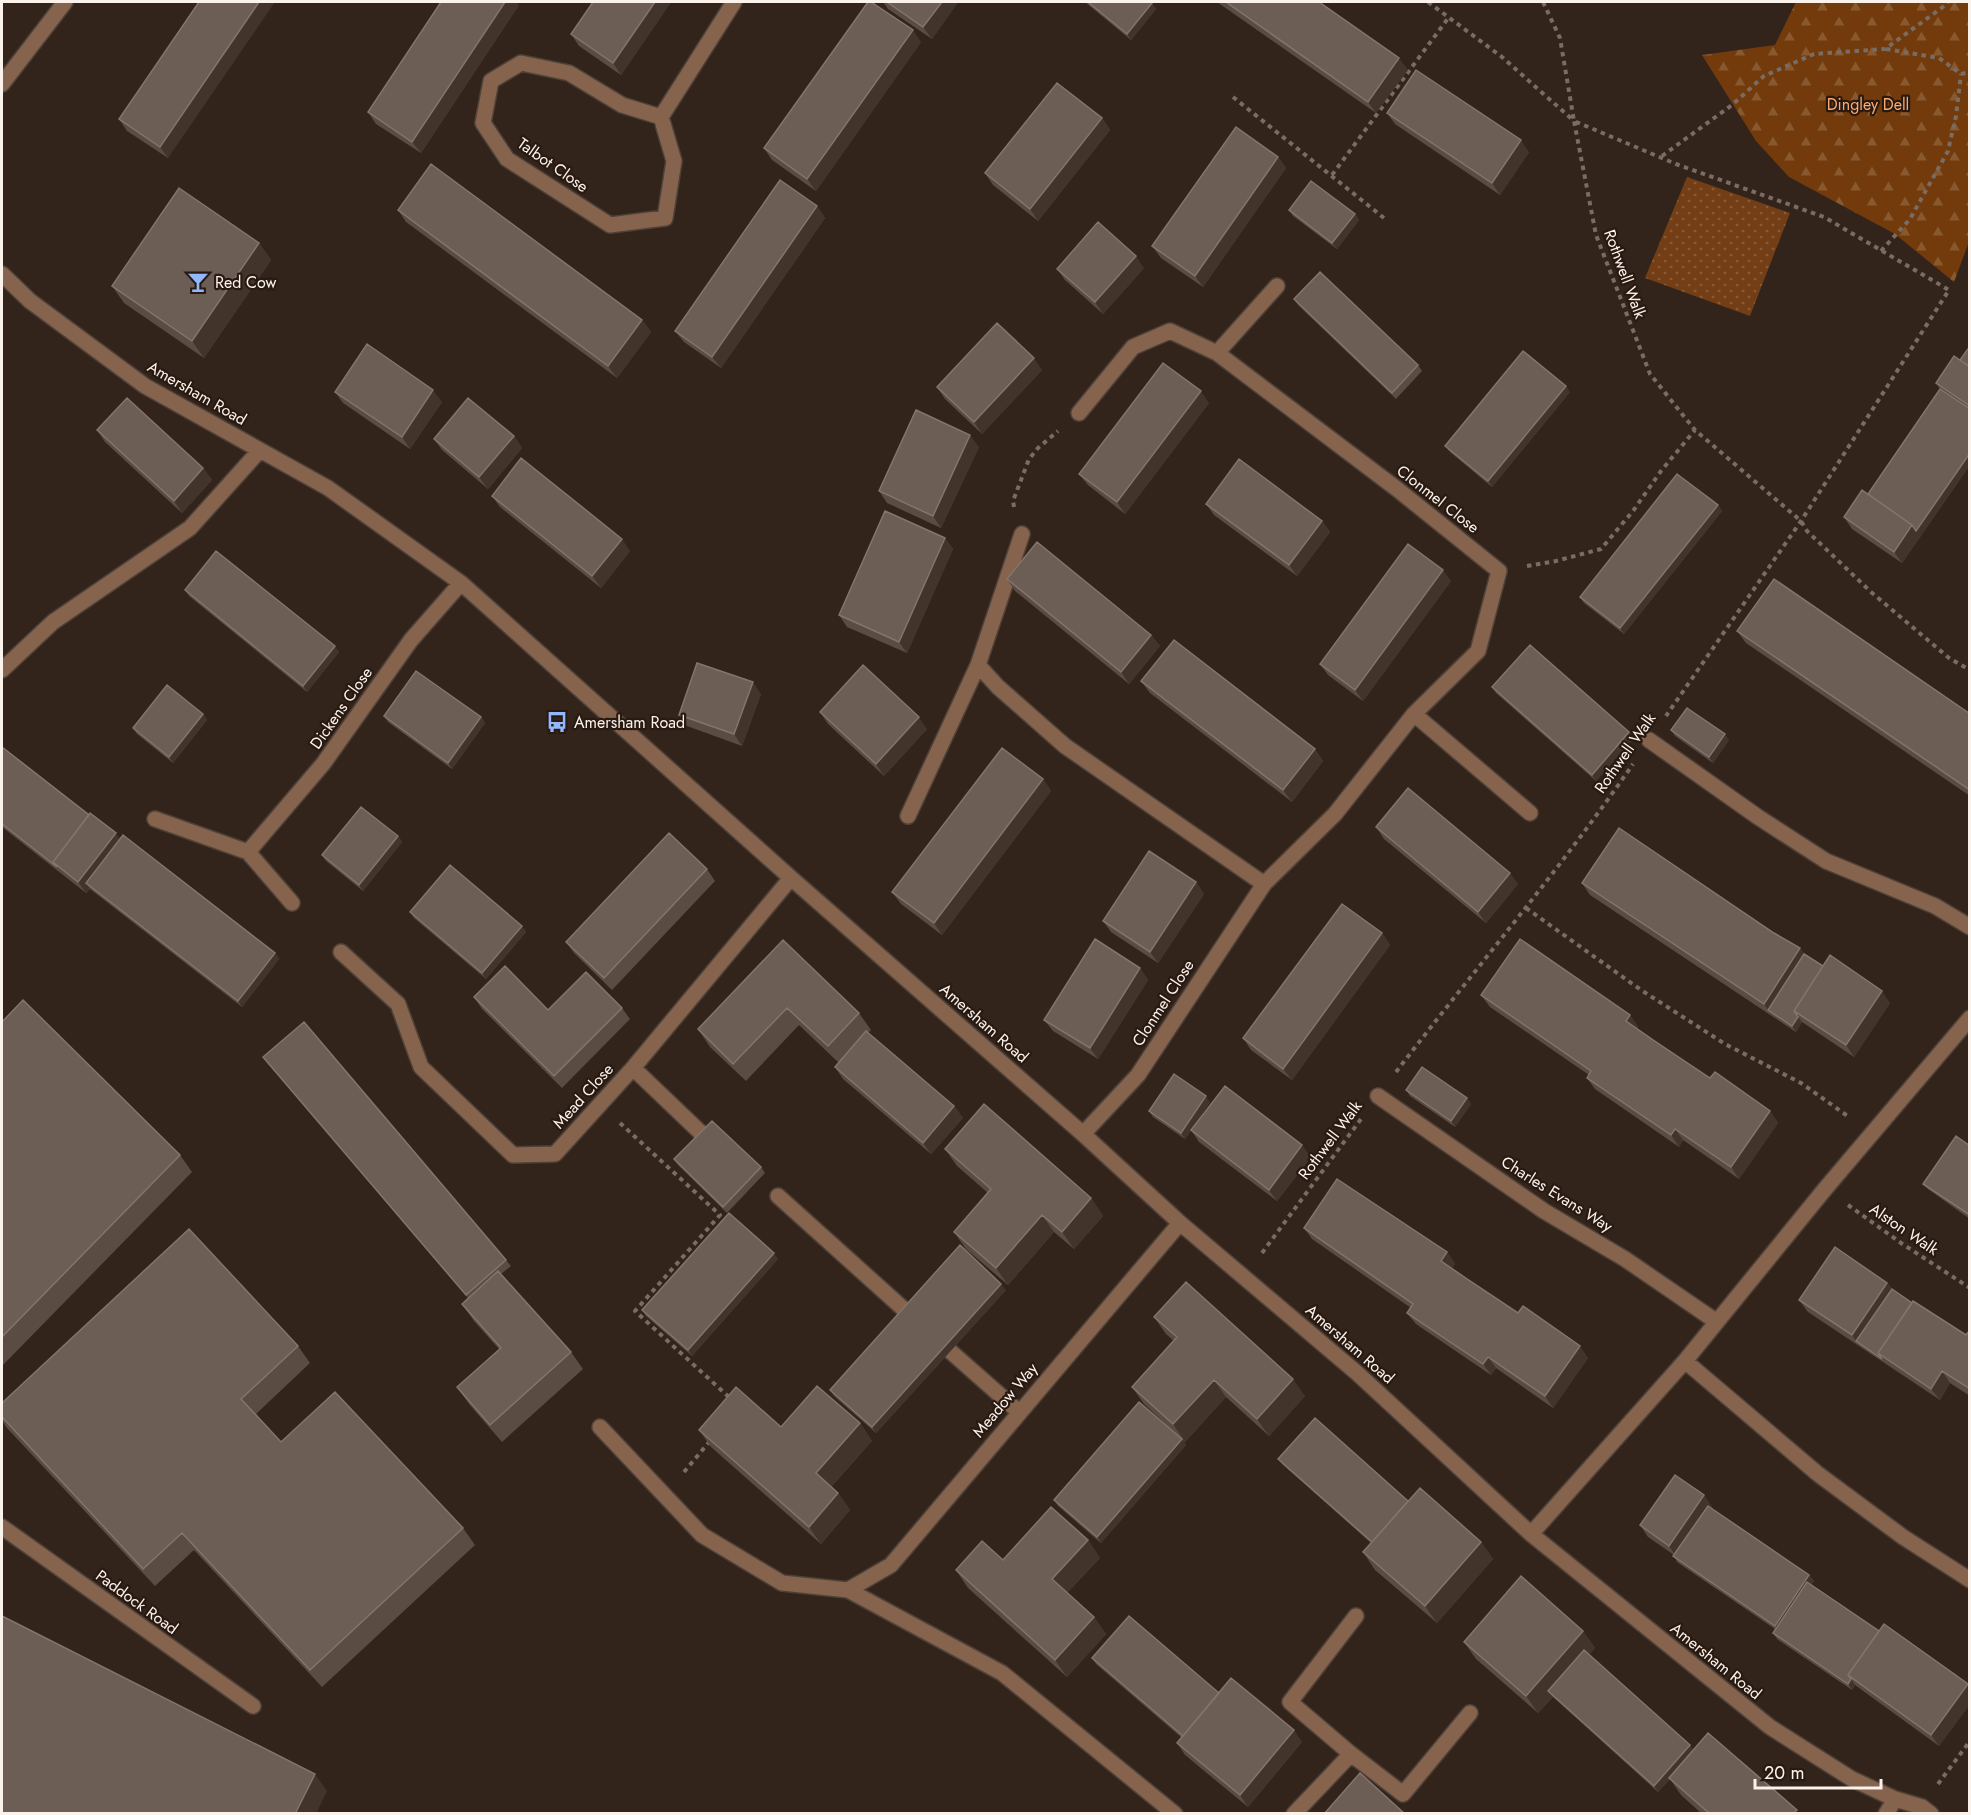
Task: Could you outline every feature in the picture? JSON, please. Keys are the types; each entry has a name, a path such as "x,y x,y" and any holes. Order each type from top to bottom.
{"street":[{"path":"2,84 65,2"},
{"path":"661,117 734,2"},
{"name":"Talbot Close","path":"521,63 569,74 622,105 661,117 674,161 665,218 610,225 507,159 483,123 491,81 521,63"},
{"name":"Amersham Road","path":"2,274 30,302 145,386 328,488 461,583 791,878 1083,1134 1180,1223 1357,1373 1531,1534 1770,1727 1852,1779 1927,1810"},
{"path":"1217,353 1277,286"},
{"name":"Clonmel Close","path":"1079,413 1133,347 1170,331 1217,353 1396,489 1499,571 1479,651 1414,714 1335,814 1264,884 1138,1075 1083,1134"},
{"path":"2,670 53,622 190,528 260,450"},
{"path":"908,816 978,665 1022,534"},
{"name":"Dickens Close","path":"248,852 323,764 411,640 461,583"},
{"path":"978,665 998,687 1065,746 1264,884"},
{"path":"1414,714 1530,813"},
{"path":"1649,740 1758,817 1826,861 1935,906 1970,927"},
{"path":"155,819 248,852 292,903"},
{"name":"Mead Close","path":"341,952 398,1004 421,1067 513,1155 555,1154 633,1068 791,878"},
{"path":"1531,1534 1685,1361 1825,1189 1968,1022"},
{"path":"633,1068 700,1132"},
{"name":"Charles Evans Way","path":"1378,1096 1544,1211 1626,1259 1717,1322"},
{"path":"778,1196 908,1313"},
{"name":"Meadow Way","path":"848,1590 891,1565 1180,1223"},
{"path":"950,1351 1018,1412"},
{"path":"1685,1361 1818,1474 1903,1537 1970,1580"},
{"path":"600,1427 702,1535 782,1583 848,1590 1002,1673 1175,1814"},
{"name":"Paddock Road","path":"2,1527 253,1706"},
{"path":"1356,1616 1290,1702 1351,1754 1403,1794 1470,1713"},
{"path":"1294,1814 1351,1754"},
{"path":"1886,1814 1895,1798"}],"path":[{"path":"1428,2 1502,57 1574,121 1661,157 1824,217 1881,251 1910,219 1948,152 1956,116 1960,74"},
{"name":"Rothwell Walk","path":"1543,2 1560,38 1596,235 1650,374 1695,430 1801,521 1807,531 1871,592 1949,658 1970,670"},
{"path":"1885,49 1948,2"},
{"path":"1332,175 1449,17"},
{"path":"1661,157 1732,105 1764,76 1814,54 1885,49 1939,58 1960,74 1970,72"},
{"path":"1233,97 1384,218"},
{"name":"Rothwell Walk","path":"1244,1275 1446,1007 1526,908 1649,740 1801,521 1949,290 1881,251"},
{"path":"1022,534 1013,501 1029,459 1038,448 1079,413"},
{"path":"1499,571 1556,561 1601,549 1695,430"},
{"path":"1526,908 1641,990 1725,1044 1801,1083 1872,1133"},
{"path":"600,1105 720,1215 635,1311 738,1406"},
{"name":"Alston Walk","path":"1825,1189 1901,1243 1970,1287"},
{"path":"665,1496 716,1433"},
{"path":"1927,1810 1970,1741"}],"green space":[{"name":"Dingley Dell","path":"1796,2 1969,2 1970,239 1954,282 1895,234 1789,177 1756,141 1702,55 1775,45"}],"shaded area":[{"path":"1687,177 1790,213 1750,316 1645,278"}],"building":[{"path":"199,2 259,2 160,147 119,119"},
{"path":"441,2 505,2 412,142 368,112"},
{"path":"593,2 655,2 613,63 571,34"},
{"path":"868,2 913,30 807,179 764,148"},
{"path":"887,2 942,2 923,27"},
{"path":"1088,2 1151,2 1152,3 1127,34"},
{"path":"1226,2 1319,2 1399,58 1368,102"},
{"path":"1416,70 1521,140 1492,183 1387,113"},
{"path":"1057,83 1102,118 1030,209 985,173"},
{"path":"1236,127 1278,157 1195,276 1152,246"},
{"path":"431,164 642,320 608,366 398,210"},
{"path":"780,180 817,206 712,357 675,331"},
{"path":"1311,181 1355,214 1332,243 1289,210"},
{"name":"Red Cow","path":"179,188 259,243 192,341 112,286"},
{"path":"1098,222 1136,256 1095,302 1057,269"},
{"path":"1320,272 1418,365 1392,393 1294,299"},
{"path":"997,323 1034,358 974,422 937,387"},
{"path":"367,344 433,390 402,437 335,392"},
{"path":"1970,346 1970,367 1960,360"},
{"path":"1523,351 1566,386 1488,481 1445,446"},
{"path":"1954,356 1970,367 1970,406 1936,383"},
{"path":"1163,363 1201,391 1117,502 1079,474"},
{"path":"1940,389 1970,409 1970,453 1916,531 1912,525 1868,494"},
{"path":"127,398 203,468 174,501 97,430"},
{"path":"468,398 514,436 479,477 434,439"},
{"path":"916,410 970,435 933,516 879,491"},
{"path":"521,458 622,539 592,576 492,496"},
{"path":"1239,459 1322,521 1289,565 1206,504"},
{"path":"1677,474 1718,505 1620,628 1580,597"},
{"path":"1862,490 1912,525 1894,552 1844,517"},
{"path":"885,511 945,538 899,642 839,615"},
{"path":"1037,542 1151,635 1121,672 1007,579"},
{"path":"1408,544 1443,570 1355,690 1320,664"},
{"path":"216,551 335,646 303,686 185,590"},
{"path":"1774,579 1970,714 1970,790 1737,631"},
{"path":"1174,640 1315,749 1283,790 1141,681"},
{"path":"1530,645 1629,732 1592,775 1492,687"},
{"path":"697,663 753,682 734,734 679,715"},
{"path":"863,665 919,717 876,764 820,712"},
{"path":"416,671 481,717 448,763 384,716"},
{"path":"167,685 203,714 169,757 133,728"},
{"path":"1687,708 1725,734 1709,757 1671,730"},
{"path":"2,747 89,815 53,862 57,867 2,824"},
{"path":"1002,748 1043,779 934,923 892,892"},
{"path":"1408,788 1510,873 1478,912 1376,827"},
{"path":"361,807 398,836 359,885 322,855"},
{"path":"90,813 116,833 78,882 53,862"},
{"path":"1619,828 1774,933 1800,948 1764,1004 1582,883"},
{"path":"669,833 707,869 604,978 566,942"},
{"path":"123,835 275,953 238,1001 86,883"},
{"path":"1149,851 1196,882 1150,952 1103,921"},
{"path":"450,865 522,926 482,973 410,912"},
{"path":"1342,904 1382,933 1283,1069 1243,1038"},
{"path":"1095,939 1140,968 1090,1048 1044,1020"},
{"path":"1520,939 1630,1015 1626,1021 1653,1040 1710,1078 1715,1072 1770,1111 1731,1167 1675,1129 1671,1135 1587,1078 1591,1071 1481,995"},
{"path":"783,940 859,1013 828,1046 787,1008 733,1064 698,1029"},
{"path":"1804,954 1823,966 1794,1011 1798,1017 1792,1026 1768,1010"},
{"path":"1830,955 1882,991 1846,1045 1794,1011"},
{"path":"505,966 548,1010 586,972 622,1008 554,1076 474,997"},
{"path":"23,1000 180,1155 2,1337 2,1022"},
{"path":"304,1022 506,1260 466,1295 263,1057"},
{"path":"866,1031 954,1106 923,1143 835,1067"},
{"path":"1422,1067 1467,1098 1451,1121 1406,1090"},
{"path":"1174,1074 1206,1096 1181,1133 1149,1111"},
{"path":"1225,1086 1302,1145 1269,1190 1191,1130"},
{"path":"984,1104 1091,1198 1062,1232 1042,1215 996,1268 954,1232 991,1189 945,1149"},
{"path":"712,1121 761,1167 723,1207 674,1159"},
{"path":"1956,1136 1970,1146 1970,1215 1923,1184"},
{"path":"1337,1179 1447,1252 1441,1261 1467,1279 1518,1313 1523,1306 1580,1346 1545,1396 1488,1357 1483,1364 1407,1313 1413,1304 1304,1228"},
{"path":"729,1213 774,1253 688,1350 642,1310"},
{"path":"189,1229 298,1346 241,1399 281,1442 335,1392 463,1528 310,1670 182,1533 143,1569 2,1417 2,1403"},
{"path":"960,1245 1001,1284 872,1427 830,1390"},
{"path":"1835,1247 1887,1283 1852,1335 1799,1300"},
{"path":"498,1271 571,1352 490,1425 457,1387 501,1348 462,1304"},
{"path":"1186,1282 1293,1379 1257,1419 1214,1380 1173,1424 1132,1387 1177,1337 1154,1317"},
{"path":"1892,1289 1912,1303 1878,1353 1882,1359 1856,1341"},
{"path":"1913,1301 1966,1335 1970,1330 1970,1389 1942,1371 1931,1389 1878,1353"},
{"path":"817,1386 860,1423 816,1473 838,1493 809,1527 699,1430 736,1387 781,1427"},
{"path":"1139,1402 1182,1439 1097,1537 1054,1500"},
{"path":"1315,1418 1408,1501 1372,1542 1278,1459"},
{"path":"1675,1475 1704,1495 1669,1546 1640,1525"},
{"path":"1420,1488 1481,1542 1425,1606 1363,1552"},
{"path":"1708,1506 1809,1575 1775,1626 1673,1556"},
{"path":"1051,1507 1088,1540 1052,1579 1094,1617 1055,1660 956,1570 982,1541 1003,1560"},
{"path":"1521,1576 1583,1631 1526,1696 1464,1642"},
{"path":"1807,1582 1879,1631 1848,1675 1851,1679 1848,1684 1773,1633"},
{"path":"2,1616 315,1774 295,1814 2,1814"},
{"path":"1129,1616 1219,1693 1183,1736 1092,1658"},
{"path":"1884,1624 1968,1684 1931,1735 1848,1675"},
{"path":"1584,1650 1690,1745 1654,1786 1548,1691"},
{"path":"1231,1678 1294,1730 1240,1795 1177,1743"},
{"path":"1708,1733 1797,1810 1793,1814 1710,1814 1669,1778"},
{"path":"1360,1773 1405,1814 1324,1814"}],"place":[{"name":"Red Cow","path":"198,282"},
{"name":"Amersham Road","path":"557,722"}]}
